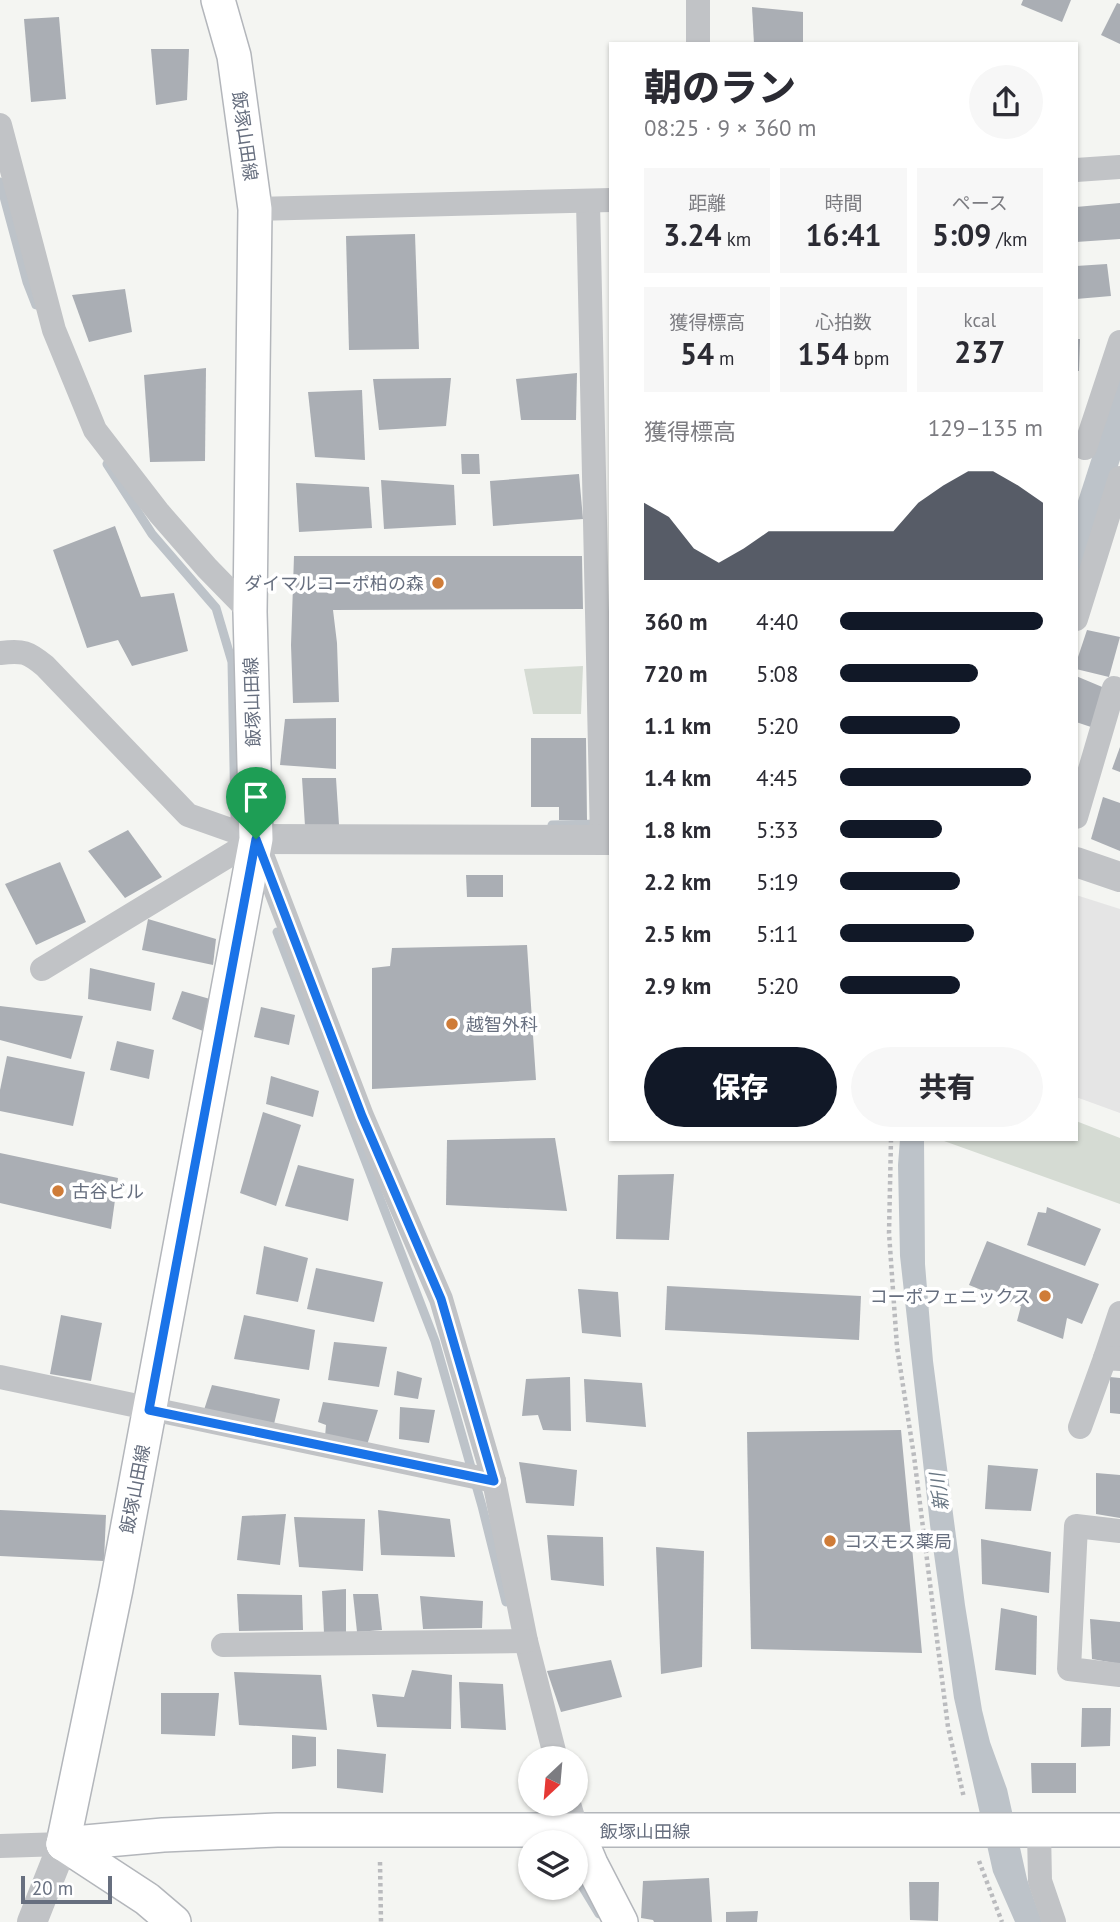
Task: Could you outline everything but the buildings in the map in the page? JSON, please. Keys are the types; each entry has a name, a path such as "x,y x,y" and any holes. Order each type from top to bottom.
{"main road":[{"name":"飯塚山田線","path":"218,0 234,57 255,209 250,612 256,839 116,1590 63,1844 163,1835 277,1830 381,1830 573,1818 976,1831 1120,1830"},
{"path":"573,1818 591,1864 621,1922"},
{"path":"63,1844 147,1899 174,1922"}],"street":[{"path":"698,0 698,42"},
{"path":"0,125 54,330 96,430 159,513 250,612"},
{"path":"1078,170 1120,167"},
{"path":"0,653 17,651 29,654 45,666 188,815 256,839 606,840 599,201 255,209"},
{"path":"1085,448 1120,342"},
{"path":"1078,613 1120,478"},
{"path":"1078,810 1114,688"},
{"path":"42,970 256,839"},
{"path":"256,839 362,1116 441,1299 494,1481 513,1641 551,1746"},
{"path":"1078,863 1120,877"},
{"path":"1080,1427 1113,1359 1120,1313"},
{"path":"0,1377 494,1481"},
{"path":"1120,1531 1076,1526 1069,1670 1120,1675"},
{"path":"223,1645 513,1641"},
{"path":"1030,1831 1040,1881 1054,1922"},
{"path":"0,1846 63,1844 32,1922"}],"path":[{"path":"891,1141 889,1233 897,1347 914,1456 947,1727 976,1831 986,1883 1002,1922"},
{"path":"381,1830 381,1922"}],"shaded area":[{"path":"583,666 581,714 533,714 524,669"},
{"path":"1078,896 1120,909 1120,1113 1078,1098"},
{"path":"1078,1122 1120,1138 1120,1204 944,1141 1078,1141"}],"water":[{"path":"1120,370 1120,460 1078,590 1078,501"},
{"name":"新川","path":"900,1141 924,1141 925,1264 933,1361 965,1605 982,1710 1007,1789 1027,1879 1042,1922 1015,1922 993,1872 954,1698 930,1525 900,1256"}],"waterway":[{"path":"0,182 27,282 36,305"},
{"path":"107,464 152,534 216,608 232,662 235,818"},
{"path":"552,825 601,824"},
{"path":"277,932 435,1341 506,1602"},
{"path":"588,1896 599,1914"}],"place":[{"name":"ダイマルコーポ柏の森","path":"438,583"},
{"name":"越智外科","path":"452,1024"},
{"name":"古谷ビル","path":"58,1191"},
{"name":"コーポフェニックス","path":"1045,1296"},
{"name":"コスモス薬局","path":"830,1541"}],"route":[{"path":"256,839 362,1116 441,1299 494,1481 149,1410 256,839"}]}
